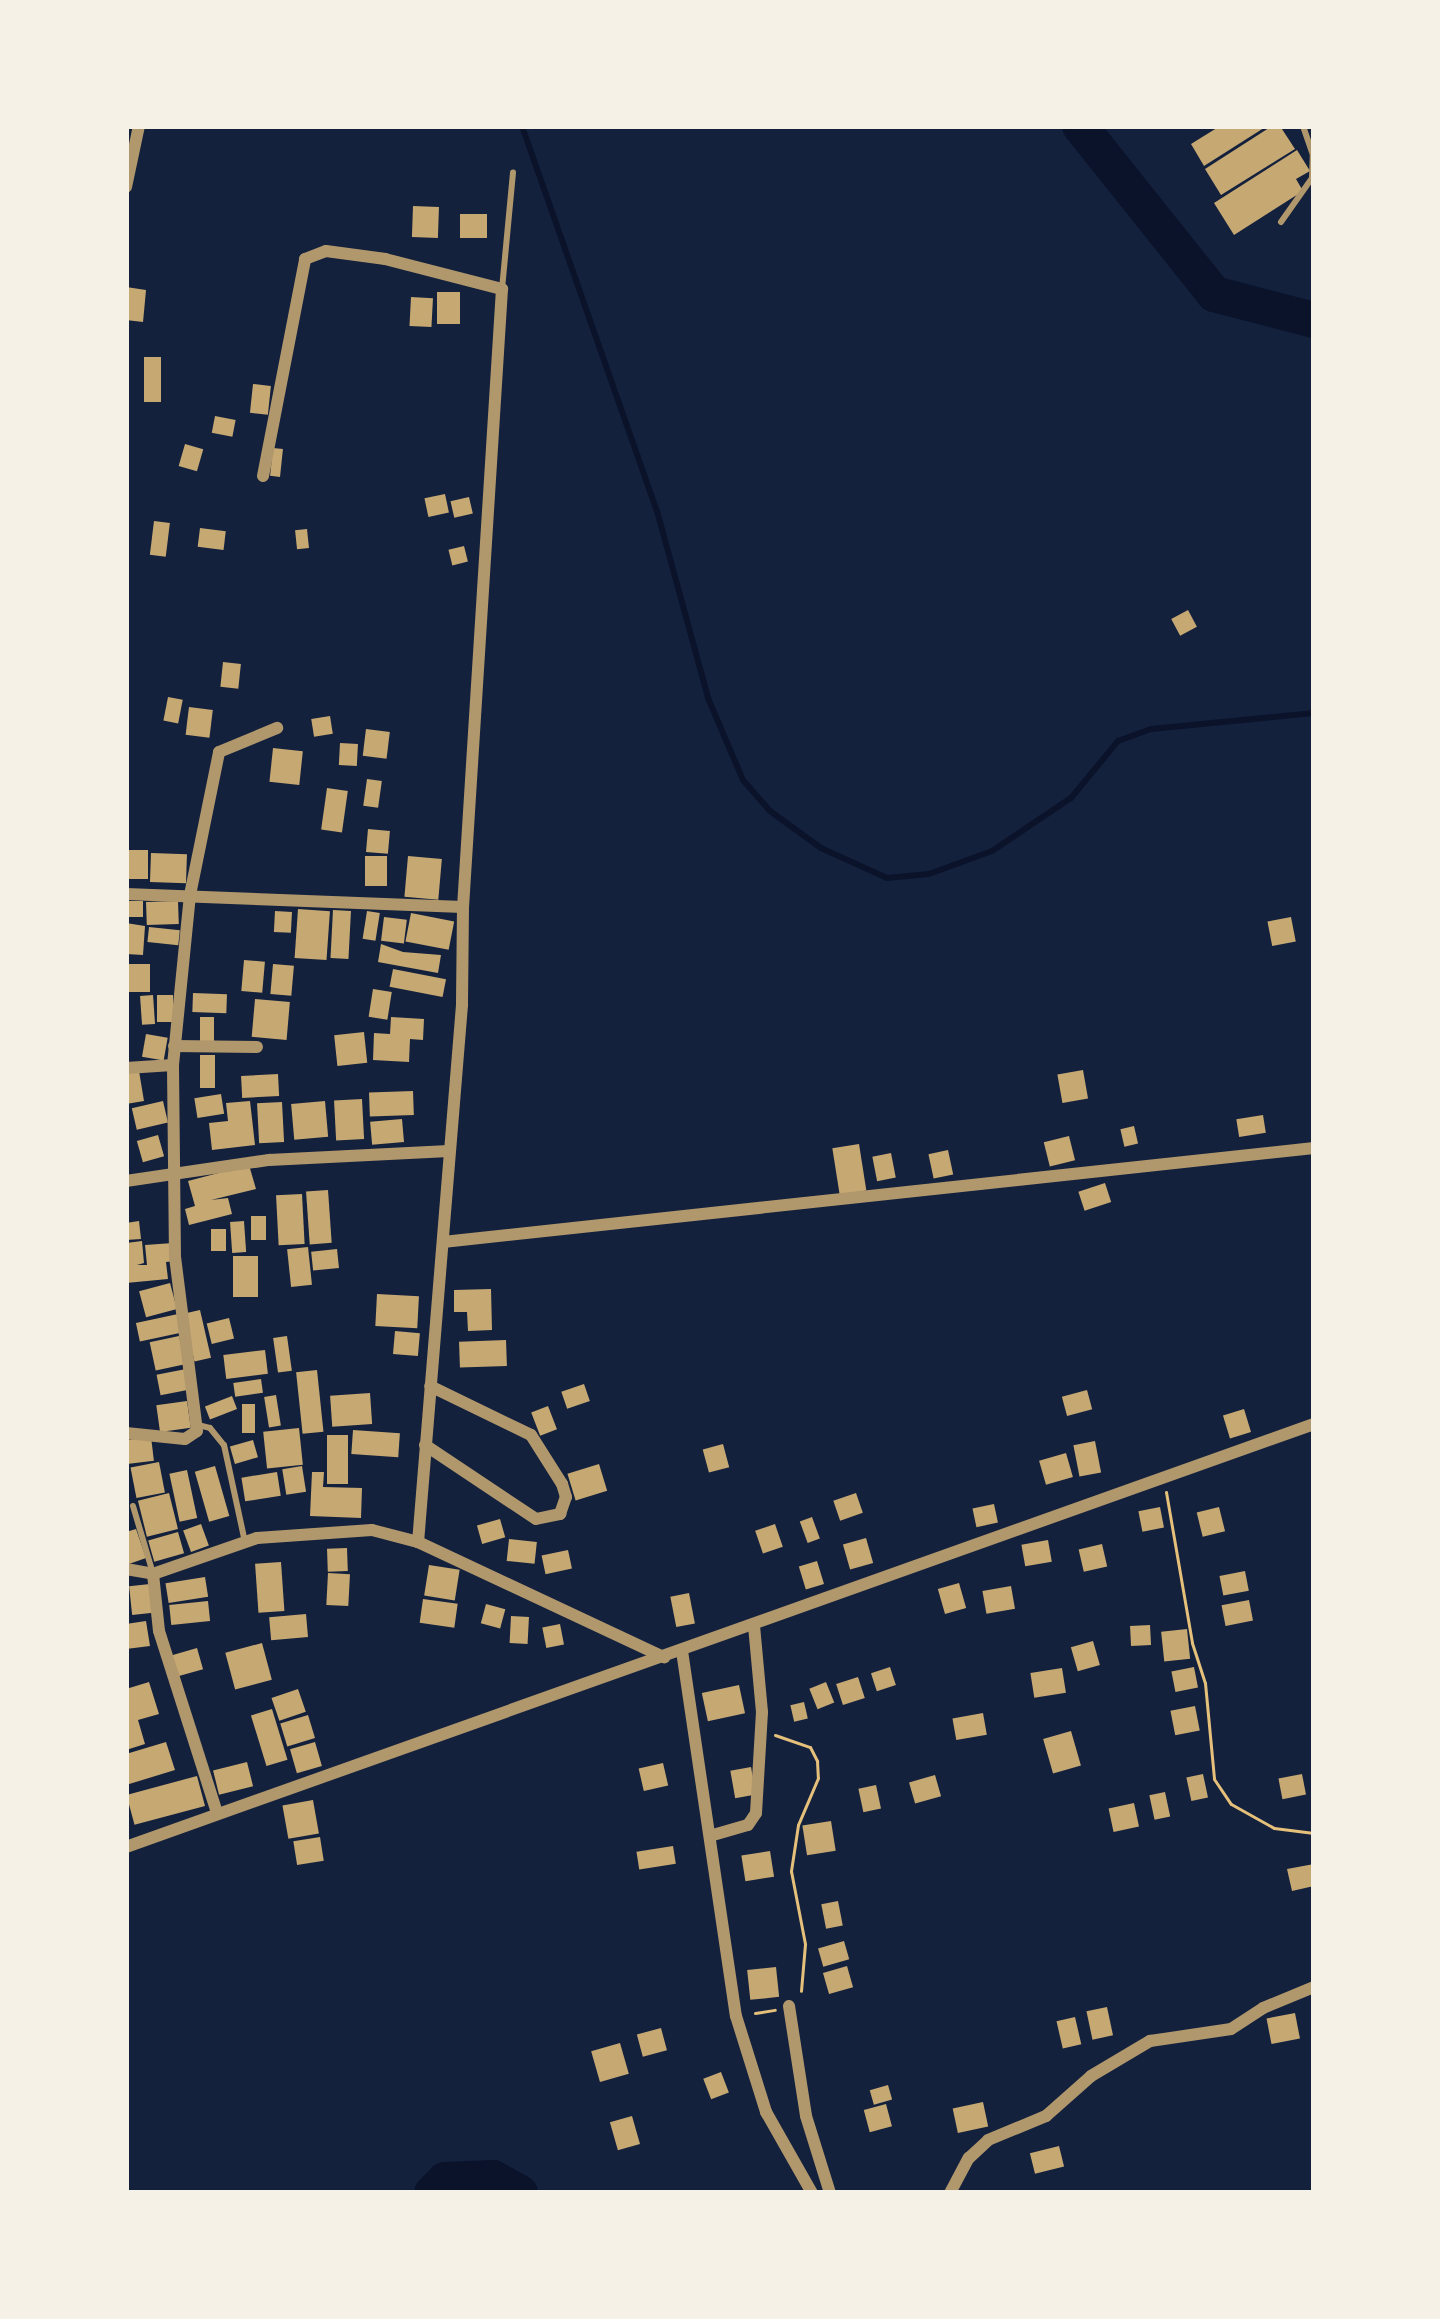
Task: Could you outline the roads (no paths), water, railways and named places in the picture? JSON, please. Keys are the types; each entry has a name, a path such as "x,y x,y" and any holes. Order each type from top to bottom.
{"street":[{"path":"126,187 139,126"},
{"path":"263,476 305,260 326,251 385,259 502,289 463,907 467,934 418,1542"},
{"path":"126,1433 184,1439 193,1437 196,1425 176,1276 173,1065 190,895 219,752 278,728"},
{"path":"126,894 463,907"},
{"path":"174,1046 257,1048"},
{"path":"126,1068 173,1065"},
{"path":"443,1242 1314,1148"},
{"path":"126,1181 269,1160 449,1151"},
{"path":"425,1445 536,1519 560,1514 566,1497 562,1484 531,1436 430,1386"},
{"path":"126,1847 1314,1424"},
{"path":"126,1569 153,1574 245,1542 308,1532 372,1530 418,1542 664,1657"},
{"path":"153,1574 159,1631 217,1813"},
{"path":"712,1835 748,1825 756,1813 762,1730 754,1625"},
{"path":"682,1651 736,2016 766,2112 812,2193"},
{"path":"950,2193 969,2158 988,2140 1046,2116 1091,2076 1150,2041 1231,2029 1263,2008 1314,1987"},
{"path":"789,2006 806,2116 830,2193"}],"lane":[{"path":"1281,223 1312,178 1313,155 1303,126"},
{"path":"502,289 513,173"},
{"path":"196,1425 210,1428 224,1445 245,1542"},
{"path":"134,1506 153,1574"}],"waterway":[{"path":"522,126 657,511 708,698 743,780 770,811 821,848 887,878 929,874 992,851 1071,798 1118,741 1151,729 1314,713"},
{"path":"1080,126 1214,294 1314,320"},
{"path":"432,2193 445,2180 493,2178 520,2193"}]}
